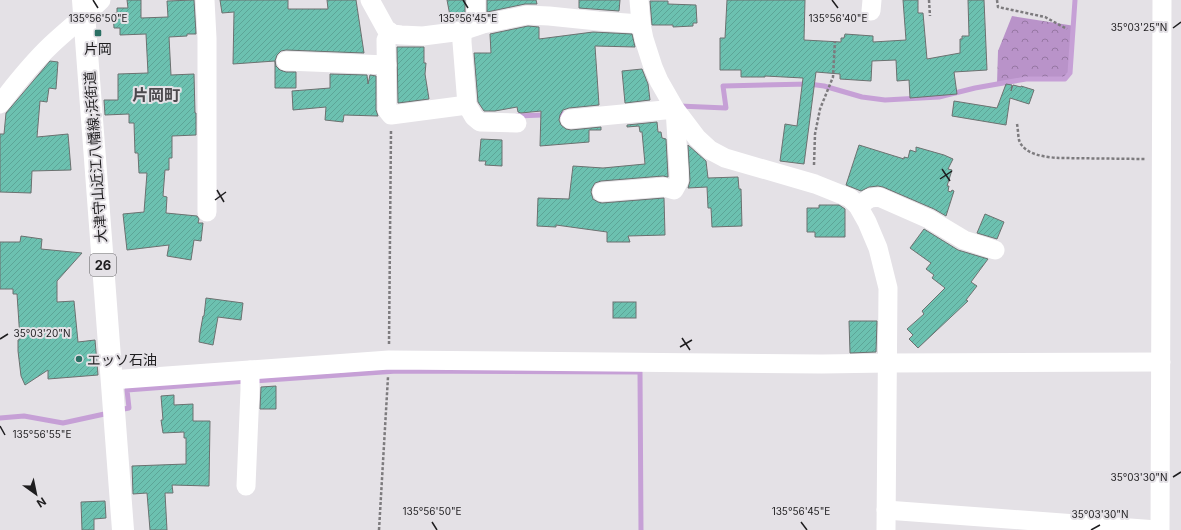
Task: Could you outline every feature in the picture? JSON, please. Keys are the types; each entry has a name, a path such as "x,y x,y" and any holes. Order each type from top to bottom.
{"main road":[{"name":"大津守山近江八幡線;浜街道","path":"84,8 123,530"}],"street":[{"path":"0,104 25,73 84,8 101,0"},
{"path":"205,0 207,38 207,212"},
{"path":"370,0 386,29 393,34 401,36 423,36 469,29 527,15 641,24"},
{"path":"476,0 469,29 462,42 467,105 474,117 480,122 517,123"},
{"path":"639,0 641,24 645,44 653,67 675,109 697,138 710,150 725,158 815,184 850,198 858,206 867,222 878,248 888,288 886,530"},
{"path":"1160,530 1162,0"},
{"path":"390,32 386,40 387,110 392,115 467,105"},
{"path":"286,61 387,65"},
{"path":"570,119 675,109"},
{"path":"602,192 664,187 674,190 678,181 679,172 675,109"},
{"path":"858,206 870,198 879,197 929,219 964,240 995,250"},
{"path":"111,380 389,360 775,364 1161,362"},
{"path":"246,486 250,370"},
{"path":"886,510 1157,530"}],"path":[{"path":"929,0 930,16"},
{"path":"998,0 998,7 1045,17 1067,29"},
{"path":"815,184 815,134 820,109 833,77 835,41"},
{"path":"379,530 388,403 392,115"},
{"path":"1017,124 1019,139 1026,150 1044,157 1161,159"}],"green space":[{"path":"1012,16 1075,26 1069,72 1064,78 1026,78 997,84 998,51"}],"building":[{"path":"127,0 141,0 141,18 168,17 167,1 194,0 196,34 169,37 171,75 194,74 196,135 172,136 172,158 169,158 169,170 165,170 163,196 167,197 166,213 197,216 199,219 198,223 203,223 201,241 194,240 191,260 167,256 169,245 127,250 123,214 144,212 147,173 139,173 138,153 135,153 134,123 129,123 129,114 105,115 104,100 118,100 118,74 148,73 146,34 120,35 120,28 114,28 113,13 117,13 117,8 128,8"},
{"path":"220,0 288,0 288,9 328,9 327,0 356,0 364,53 286,50 281,51 277,55 275,61 233,64 234,12 222,13"},
{"path":"447,0 465,0 465,18 451,21"},
{"path":"487,0 536,0 537,4 525,4 487,12"},
{"path":"579,0 620,0 619,11 579,8"},
{"path":"727,0 805,0 804,40 841,42 841,38 844,38 845,34 873,36 873,42 906,40 903,0 918,0 918,13 923,13 927,59 960,53 960,39 962,39 962,36 969,36 968,0 984,0 987,70 954,72 957,94 910,98 909,80 897,81 896,60 872,61 871,81 840,79 840,74 816,72 804,164 780,161 785,124 797,126 803,78 765,76 741,77 741,70 720,70 720,38 725,38"},
{"path":"650,1 668,1 668,4 696,5 697,23 693,23 693,26 673,27 673,25 652,25"},
{"path":"528,26 539,27 539,39 593,32 632,34 635,47 595,46 599,105 569,108 563,110 560,115 559,120 561,125 566,129 571,130 601,127 601,130 589,130 589,142 540,146 541,111 521,113 518,112 517,107 495,111 484,111 478,102 474,53 491,53 490,34"},
{"path":"397,47 424,47 424,63 426,63 425,74 429,99 398,103"},
{"path":"50,61 58,62 56,89 49,88 47,102 40,101 37,137 68,134 71,170 32,171 31,193 0,192 0,134 4,134 6,113"},
{"path":"275,61 276,66 280,70 286,72 296,72 296,88 275,88"},
{"path":"642,69 648,84 650,100 625,103 622,71"},
{"path":"330,74 367,75 368,84 370,75 376,76 376,110 378,116 344,115 343,122 325,120 326,107 293,110 292,91 330,88"},
{"path":"1006,84 1012,85 1011,91 1013,85 1034,90 1029,104 1010,98 1006,125 952,116 954,101 997,108"},
{"path":"657,122 658,132 661,132 662,138 666,139 668,177 663,176 601,181 595,183 591,192 593,199 602,203 664,198 665,235 628,236 630,242 607,242 607,232 556,225 556,227 537,226 538,198 569,199 573,166 603,168 645,164 642,132 640,132 639,126 627,127 627,125"},
{"path":"481,139 502,140 502,166 485,165 486,161 479,161"},
{"path":"688,145 706,161 708,178 738,177 739,189 741,189 742,226 712,227 711,208 708,208 707,187 688,188 690,181"},
{"path":"859,145 904,159 904,157 908,158 910,150 916,152 916,147 953,159 948,169 952,170 947,186 949,186 948,191 954,191 946,216 934,209 883,187 869,187 861,191 846,185"},
{"path":"819,205 839,205 845,209 845,237 815,237 815,232 807,232 807,208 819,208"},
{"path":"985,214 1004,222 997,239 977,233"},
{"path":"924,229 958,250 988,259 971,282 977,286 966,300 968,301 918,348 909,339 913,335 907,329 924,314 922,311 945,288 932,278 934,275 926,269 931,263 910,248"},
{"path":"21,236 42,239 41,249 82,253 57,281 57,302 74,301 78,342 95,340 98,375 48,379 48,370 25,385 21,376 18,351 18,340 20,339 17,294 13,294 13,289 0,289 0,242 20,242"},
{"path":"206,298 243,303 241,320 218,317 213,345 199,342"},
{"path":"613,302 636,302 636,318 613,318"},
{"path":"849,321 877,321 876,352 850,353"},
{"path":"276,386 276,409 260,409 261,387"},
{"path":"174,395 174,405 193,404 193,421 210,421 209,486 172,485 173,493 165,493 167,530 150,530 147,493 133,494 132,466 186,464 186,438 184,438 184,432 163,433 161,420 163,420 161,396"},
{"path":"105,501 106,518 94,519 94,530 82,530 81,502"}],"waterway":[{"path":"679,106 726,108 723,86 809,84 824,86 862,97 885,100 939,97 975,88 1026,79 1065,79 1070,73 1075,0"},
{"path":"517,116 567,114"},
{"path":"254,381 397,371 640,372 641,530"},
{"path":"119,410 129,408 127,390 246,381"},
{"path":"0,418 24,416 63,423 109,413"}],"place":[{"name":"片岡","path":"98,33"},
{"name":"エッソ石油","path":"79,359"}],"district":[{"name":"片岡町","path":"156,95"}]}
